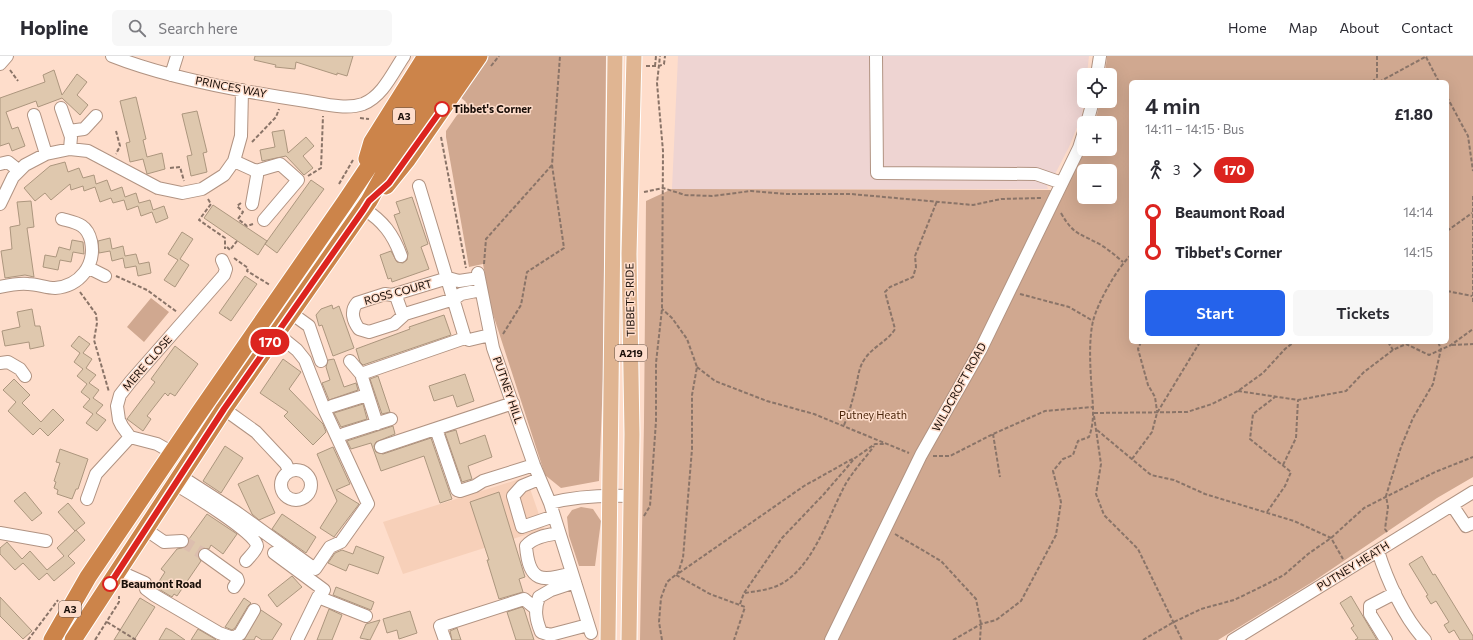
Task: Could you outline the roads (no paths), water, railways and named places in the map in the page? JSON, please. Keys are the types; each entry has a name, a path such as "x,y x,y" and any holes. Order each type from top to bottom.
{"highway":[{"name":"A3","path":"363,174 372,142 426,56"},
{"name":"A3","path":"52,640 88,577 345,202 443,56"},
{"name":"A3","path":"73,640 224,409 366,205 390,163 460,56"},
{"name":"A3","path":"366,205 389,183 479,56"}],"main road":[{"name":"TIBBET'S RIDE","path":"608,640 615,56"},
{"name":"TIBBET'S RIDE","path":"628,640 631,496 629,254 639,61"}],"street":[{"path":"0,64 7,56"},
{"name":"PRINCES WAY","path":"112,56 171,75 242,90 337,106 354,111 378,93 402,57"},
{"path":"171,75 177,56"},
{"path":"876,56 877,174 1036,174 1062,183"},
{"path":"1098,68 1100,56"},
{"path":"0,204 12,177 18,170 46,154 70,149 88,151 158,188 182,193 202,189 224,175 234,161 239,146 242,90"},
{"path":"61,108 71,137 70,149"},
{"path":"34,115 46,154"},
{"path":"69,131 84,129 96,116"},
{"name":"WILDCROFT ROAD","path":"831,640 921,455 981,348 1077,152"},
{"path":"234,161 256,171 280,164 298,180 264,220"},
{"path":"0,164 8,162 18,170"},
{"path":"252,204 258,176 256,171"},
{"path":"419,186 465,338"},
{"path":"366,205 390,233 401,256"},
{"path":"0,287 27,284 54,288 73,283 89,268 92,244 86,228 79,223 62,219"},
{"name":"MERE CLOSE","path":"130,437 119,420 117,406 120,395 224,275 226,269 222,260"},
{"path":"89,268 105,276"},
{"name":"ROSS COURT","path":"448,278 459,281 479,280 454,299 405,314 394,324 369,332 359,329 353,317 354,307 357,303 385,294 392,295 448,278"},
{"name":"PUTNEY HILL","path":"479,280 493,348 539,479 550,503 590,629"},
{"path":"399,293 397,299 402,313 405,314"},
{"path":"291,313 309,326 321,361"},
{"path":"177,480 236,512 315,569 330,547 341,542 368,504 325,410 305,360 297,350 276,334"},
{"path":"361,374 465,338 469,340 490,335"},
{"path":"350,361 361,374 377,424"},
{"path":"0,363 8,362 20,369 25,376"},
{"path":"332,406 367,395"},
{"path":"381,447 513,403"},
{"path":"224,409 256,432 286,464 289,471"},
{"path":"344,434 391,419"},
{"path":"436,429 456,490 460,491 476,486 483,481 534,465"},
{"path":"87,499 96,474 130,437 157,444 173,453"},
{"path":"539,479 522,486 513,496 522,527 554,516"},
{"path":"177,480 252,536 257,544 257,547 246,561"},
{"name":"PUTNEY HEATH","path":"1233,640 1473,492"},
{"path":"550,503 571,497 631,496"},
{"path":"1452,505 1466,526 1473,523"},
{"path":"145,529 164,542 182,541"},
{"path":"559,532 538,538 529,542 526,546 532,572 537,577 551,579 574,577"},
{"path":"0,533 46,541"},
{"path":"1378,551 1383,568 1395,593 1417,632 1425,640"},
{"path":"274,553 321,594 366,616"},
{"path":"205,555 216,561 237,578 238,581 234,587"},
{"path":"118,570 145,583 146,589 154,595 219,633 233,638 240,634 254,610"},
{"path":"574,577 539,597 535,608 538,624 541,632 550,635 590,629"},
{"path":"1386,640 1370,614 1370,606 1395,593"},
{"path":"298,640 321,594"},
{"path":"445,640 440,626 524,599 535,608"},
{"path":"575,640 590,629"}],"tunnel":[{"path":"182,541 205,555"}],"place":[{"name":"Tibbet's Corner","path":"442,109"},
{"name":"Beaumont Road","path":"110,584"}],"park label":[{"name":"Putney Heath","path":"873,415"}]}
